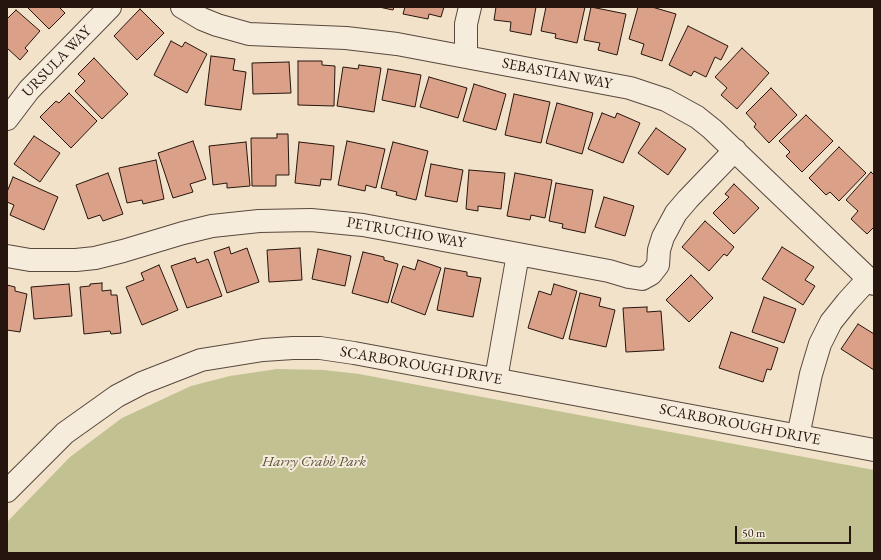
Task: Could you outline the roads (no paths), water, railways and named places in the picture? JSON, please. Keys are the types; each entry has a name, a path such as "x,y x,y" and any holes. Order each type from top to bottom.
{"street":[{"name":"URSULA WAY","path":"7,119 29,90 110,7"},
{"name":"SEBASTIAN WAY","path":"182,7 202,19 249,34 346,38 397,44 607,83 651,94 666,100 697,117 712,129 871,281"},
{"path":"466,57 466,24 470,7"},
{"name":"PETRUCHIO WAY","path":"7,256 30,260 54,261 82,259 123,251 212,226 285,220 336,221 609,271 628,277 642,279 651,274 658,265 658,250 676,213 735,150"},
{"path":"496,379 518,254"},
{"path":"798,436 811,374 820,344 831,322 847,302 871,281"},
{"name":"SCARBOROUGH DRIVE","path":"7,491 65,433 98,408 117,396 142,383 201,360 263,350 320,348 354,353 874,450"}],"park label":[{"name":"Harry Crabb Park","path":"314,462"}]}
